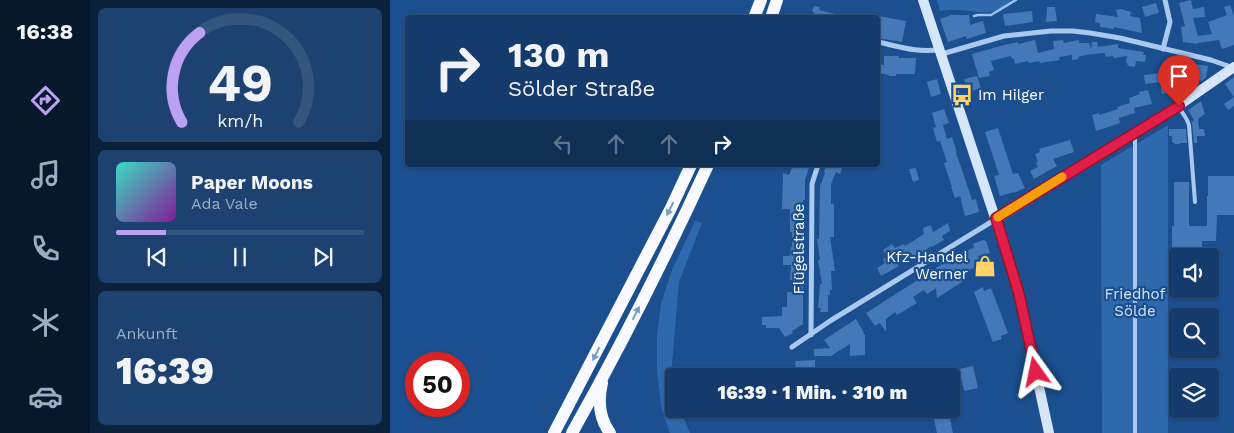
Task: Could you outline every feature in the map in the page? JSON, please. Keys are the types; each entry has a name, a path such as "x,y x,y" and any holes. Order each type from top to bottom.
{"highway":[{"path":"755,15 761,0"},
{"path":"771,15 778,0"},
{"path":"554,433 671,208 690,167"},
{"path":"572,433 652,282 707,167"},
{"path":"603,375 600,404 602,420 610,433"}],"main road":[{"path":"924,0 1019,294 1049,433"},
{"path":"996,218 1179,106 1233,67"}],"street":[{"path":"1163,49 1170,22 1166,0"},
{"path":"880,42 923,51 941,51 1004,36 1051,31 1074,31 1105,35 1233,67"},
{"name":"Flügelstraße","path":"811,335 812,184 817,167"},
{"path":"792,347 996,218"}],"lane":[{"path":"1179,106 1189,125 1195,202"},
{"path":"1135,133 1135,433"}],"green space":[{"path":"937,0 1018,0 999,10 986,12 940,11"},
{"name":"Friedhof Sölde","path":"1168,125 1168,433 1102,433 1101,165"},
{"path":"695,221 702,223 679,282 672,368 665,368 665,418 684,418 690,433 670,433 662,411 657,371 657,335 661,304 672,270"}],"building":[{"path":"1191,0 1193,9 1204,7 1205,17 1193,18 1198,36 1212,34 1208,22 1227,15 1224,7 1230,5 1234,16 1234,45 1222,49 1219,40 1197,44 1183,42 1181,27 1185,26 1179,3"},
{"path":"1156,3 1159,13 1145,17 1142,7"},
{"path":"814,6 820,7 819,10 839,15 814,15 814,12 812,12"},
{"path":"1047,7 1055,7 1057,21 1046,22"},
{"path":"1121,9 1131,12 1130,16 1140,18 1142,33 1114,27 1114,29 1100,27 1100,23 1095,22 1096,14 1118,17 1116,10"},
{"path":"1032,11 1033,22 1005,26 1003,14"},
{"path":"951,15 969,15 970,25 983,21 986,33 967,39 966,36 948,42 940,19"},
{"path":"880,16 906,21 902,42 880,38"},
{"path":"1035,40 1038,53 1054,49 1053,41 1063,40 1064,43 1079,40 1079,43 1089,43 1091,49 1092,42 1097,42 1098,47 1118,44 1118,48 1144,52 1143,55 1146,55 1145,62 1136,61 1135,67 1128,66 1127,56 1106,57 1104,53 1085,55 1078,57 1079,59 1072,60 1072,55 1059,57 1060,60 1040,63 1039,61 1029,63 1028,61 1015,64 1014,58 1012,59 1011,56 991,61 994,70 989,72 990,76 979,78 972,54 1004,45"},
{"path":"884,56 916,58 915,74 889,76 880,73 880,64 884,65"},
{"path":"1194,64 1208,66 1206,77 1202,81 1199,80 1199,83 1196,85 1189,83 1190,74 1193,75"},
{"path":"1172,73 1176,92 1162,94 1160,82 1145,84 1144,75"},
{"path":"977,76 981,88 968,92 964,79"},
{"path":"1234,77 1234,97 1225,84"},
{"path":"937,79 941,94 931,97 927,82"},
{"path":"1148,90 1152,104 1134,108 1135,113 1119,118 1120,123 1096,131 1092,115 1099,113 1099,115 1118,109 1117,107 1130,103 1129,98 1140,94 1139,92"},
{"path":"1234,97 1234,106 1228,110 1224,104"},
{"path":"1201,101 1205,114 1198,119 1199,129 1204,129 1205,136 1197,136 1197,143 1194,143 1192,122 1194,120 1188,110"},
{"path":"944,109 949,123 943,125 947,139 952,137 972,200 976,199 979,212 965,216 960,196 955,198 951,187 944,163 947,162 940,141 937,142 933,128 936,127 932,113"},
{"path":"998,128 1013,174 1018,173 1025,188 1000,196 994,176 999,175 985,132"},
{"path":"1169,129 1186,129 1187,143 1175,144 1172,142 1172,136 1169,136"},
{"path":"1070,140 1074,152 1053,159 1057,166 1034,179 1030,171 1038,167 1035,154 1040,152 1039,149"},
{"path":"792,167 809,167 805,180 805,200 803,200 802,218 802,239 804,239 805,252 803,324 785,337 779,328 766,328 766,325 762,325 762,317 782,316 782,307 787,307 787,292 793,292 792,280 790,280 791,265 783,265 783,256 790,256 792,247 790,209 782,209 783,173 789,175"},
{"path":"825,167 842,167 840,174 836,172 831,184 831,204 834,204 834,237 830,237 835,271 831,271 832,290 830,290 830,295 828,295 828,312 820,312 821,308 818,308 820,284 822,284 817,239 819,239 820,186"},
{"path":"916,168 919,180 913,182 909,169"},
{"path":"1208,176 1234,176 1234,215 1217,215 1216,241 1202,241 1202,248 1172,248 1174,182 1189,182 1189,226 1207,226"},
{"path":"948,223 950,231 942,236 944,240 914,257 910,252 895,260 899,266 881,276 877,268 885,263 883,259 887,257 883,250 892,244 895,248 904,244 905,246 924,234 923,228 931,225 933,232"},
{"path":"983,240 986,241 990,253 978,256 979,259 976,260 978,267 960,276 962,282 937,298 936,288 927,294 924,290 913,297 917,303 897,315 895,312 886,319 886,332 880,323 875,326 866,313 924,276 927,281 938,275 936,268 960,253 974,248 973,244"},
{"path":"983,287 984,291 991,288 1008,333 1001,336 1002,339 993,342 974,292"},
{"path":"856,319 865,335 865,355 850,356 850,344 831,356 814,356 814,349 830,348 824,340"},
{"path":"815,360 815,368 796,368 795,361"},
{"path":"973,366 978,388 964,391 960,369"},
{"path":"934,418 950,418 953,433 937,433"}],"waterway":[{"path":"974,16 991,15 1016,0"}],"slow traffic":[{"path":"998,217 1062,177"}],"place":[{"name":"Im Hilger","path":"962,95"},
{"name":"Kfz-Handel Werner","path":"985,266"}],"route":[{"path":"1036,372 1019,294 996,218 1179,106"}]}
